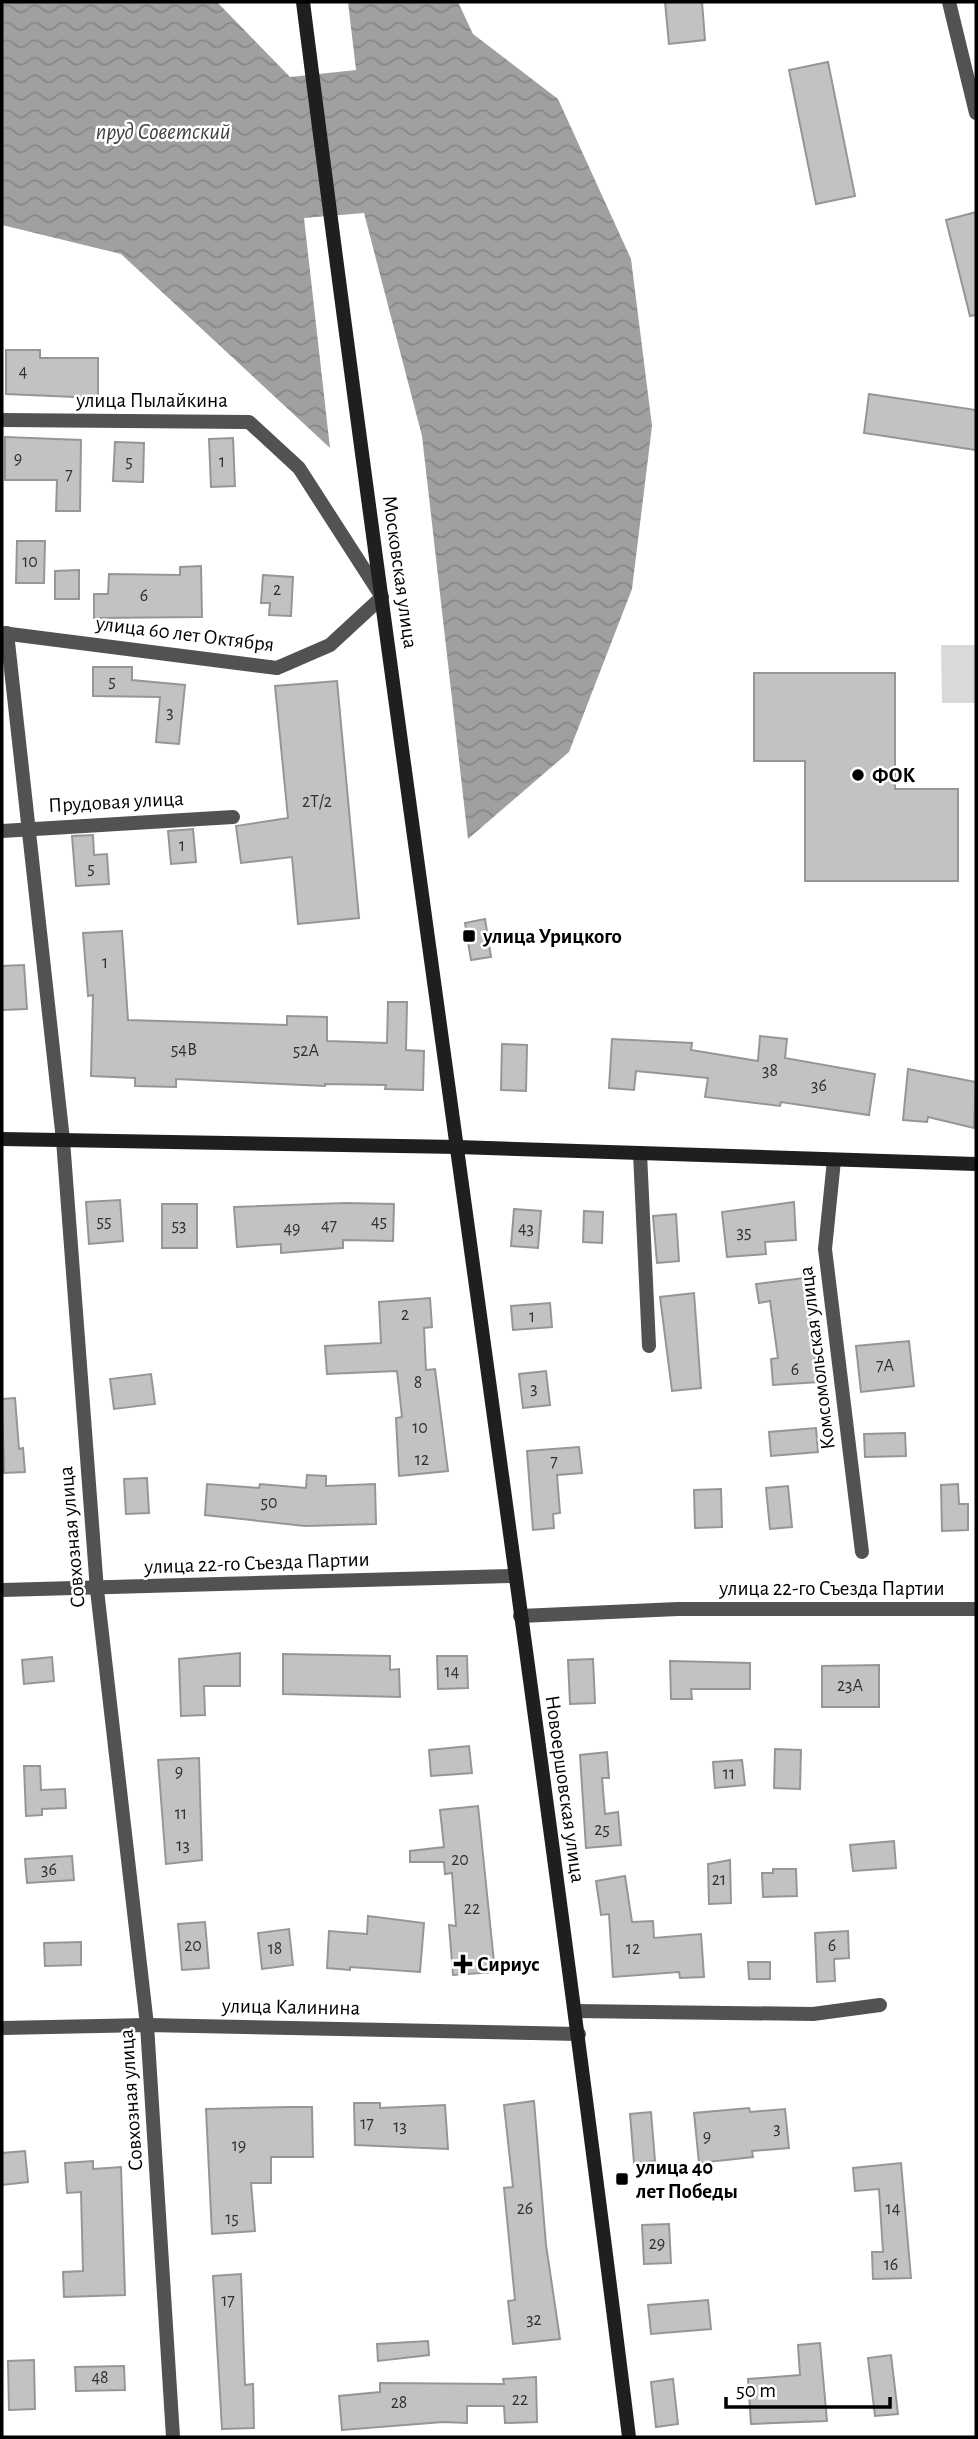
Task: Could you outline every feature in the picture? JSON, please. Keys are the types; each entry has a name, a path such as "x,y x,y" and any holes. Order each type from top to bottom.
{"main road":[{"name":"Московская улица","path":"303,2 458,1147"},
{"path":"2,1139 458,1147 976,1164"},
{"name":"Новоершовская улица","path":"458,1147 514,1576 579,2034 629,2437"}],"street":[{"path":"949,2 976,113"},
{"name":"улица Пылайкина","path":"2,420 249,422 299,468 382,597"},
{"name":"улица 60 лет Октября","path":"5,633 278,668 330,645 382,597"},
{"name":"Совхозная улица","path":"5,633 31,827 63,1140 97,1590 147,2025 173,2437"},
{"name":"Прудовая улица","path":"2,831 31,827 233,817"},
{"path":"640,1153 649,1346"},
{"name":"Комсомольская улица","path":"834,1160 825,1249 862,1552"},
{"name":"улица 22-го Съезда Партии","path":"2,1590 97,1590 514,1576"},
{"name":"улица 22-го Съезда Партии","path":"520,1616 678,1609 976,1609"},
{"path":"575,2011 813,2014 880,2005"},
{"name":"улица Калинина","path":"2,2028 147,2025 579,2034"}],"shaded area":[{"path":"941,645 976,645 976,703 942,703"}],"water":[{"name":"пруд Советский","path":"2,2 217,2 290,77 356,70 348,2 458,2 473,34 558,99 631,259 652,426 632,589 569,752 468,839 422,436 364,213 304,218 330,448 121,254 2,225"}],"building":[{"path":"665,2 702,2 705,40 669,44"},
{"path":"828,62 855,196 816,204 789,70"},
{"path":"976,212 976,315 970,316 946,220"},
{"path":"6,350 40,350 40,358 98,358 98,398 6,394"},
{"path":"869,394 976,410 976,450 864,433"},
{"path":"5,437 81,440 80,511 56,511 57,480 5,480"},
{"path":"233,438 235,486 211,487 209,439"},
{"path":"115,442 144,443 143,482 113,481"},
{"path":"17,541 45,541 44,583 16,583"},
{"path":"201,566 202,617 94,618 94,594 108,594 109,574 180,575 180,567"},
{"path":"79,570 79,599 55,599 55,571"},
{"path":"263,575 293,577 291,616 269,615 270,603 261,603"},
{"path":"93,667 132,667 132,680 185,685 179,744 156,742 160,697 93,696"},
{"name":"ФОК","path":"754,673 895,673 895,789 958,789 958,881 805,881 805,761 754,761"},
{"path":"337,681 359,918 298,924 292,857 241,863 236,826 288,818 275,686"},
{"path":"193,829 196,862 171,864 168,831"},
{"path":"93,835 94,855 107,854 109,884 76,886 72,836"},
{"path":"485,919 491,957 471,960 465,923"},
{"path":"122,931 128,1020 287,1025 287,1016 327,1017 327,1041 387,1043 388,1002 407,1002 406,1050 424,1051 423,1090 385,1089 386,1085 325,1086 176,1079 176,1087 135,1086 135,1078 91,1076 93,995 88,996 83,933"},
{"path":"24,965 27,1009 2,1010 2,966"},
{"path":"760,1036 787,1039 785,1058 875,1074 869,1115 781,1102 780,1106 705,1097 708,1078 636,1071 634,1090 609,1088 612,1039 692,1043 691,1050 758,1061"},
{"path":"502,1044 527,1045 526,1091 501,1090"},
{"path":"908,1069 976,1082 974,1128 928,1117 927,1122 903,1120"},
{"path":"120,1200 123,1241 89,1244 86,1202"},
{"path":"794,1202 796,1240 765,1242 766,1254 727,1257 722,1212"},
{"path":"162,1204 197,1204 197,1248 162,1248"},
{"path":"394,1204 393,1241 343,1240 343,1248 281,1253 281,1244 237,1247 234,1207"},
{"path":"514,1209 541,1211 538,1248 511,1246"},
{"path":"584,1211 603,1212 602,1243 583,1242"},
{"path":"676,1214 679,1261 657,1263 653,1216"},
{"path":"804,1278 819,1382 773,1385 771,1359 778,1358 770,1301 759,1303 756,1284"},
{"path":"694,1293 701,1388 672,1391 660,1297"},
{"path":"430,1298 432,1327 424,1328 426,1370 435,1369 448,1471 399,1476 396,1418 402,1417 397,1371 327,1374 325,1346 381,1343 379,1302"},
{"path":"550,1303 552,1327 513,1330 511,1306"},
{"path":"909,1341 914,1386 861,1392 856,1346"},
{"path":"546,1371 550,1405 523,1408 519,1374"},
{"path":"151,1374 155,1404 114,1409 110,1379"},
{"path":"15,1398 19,1449 23,1448 25,1472 4,1473 2,1399"},
{"path":"816,1428 818,1452 771,1456 769,1432"},
{"path":"905,1433 906,1456 865,1457 864,1434"},
{"path":"579,1447 582,1473 557,1475 560,1513 553,1514 554,1528 533,1530 527,1451"},
{"path":"307,1475 326,1476 326,1486 375,1484 376,1524 305,1526 205,1515 207,1484 259,1488 260,1484 306,1488"},
{"path":"147,1478 149,1513 126,1514 124,1479"},
{"path":"958,1484 959,1504 968,1504 968,1530 942,1531 941,1485"},
{"path":"788,1486 792,1527 770,1529 766,1488"},
{"path":"721,1489 722,1527 695,1528 694,1490"},
{"path":"240,1653 240,1686 204,1686 205,1715 181,1716 179,1659"},
{"path":"283,1654 390,1656 390,1670 399,1669 400,1697 283,1694"},
{"path":"437,1656 467,1656 468,1688 438,1689"},
{"path":"52,1657 54,1681 24,1684 22,1660"},
{"path":"593,1659 595,1703 570,1704 568,1660"},
{"path":"670,1661 750,1663 750,1689 691,1689 692,1699 671,1699"},
{"path":"879,1665 879,1707 822,1707 822,1666"},
{"path":"469,1746 472,1773 431,1776 429,1750"},
{"path":"775,1749 801,1750 800,1789 774,1788"},
{"path":"607,1752 609,1778 602,1778 605,1814 618,1812 621,1845 586,1848 580,1755"},
{"path":"199,1758 202,1860 166,1864 158,1760"},
{"path":"742,1760 745,1785 715,1788 713,1762"},
{"path":"24,1766 40,1766 41,1790 65,1789 66,1808 42,1809 42,1815 26,1816"},
{"path":"478,1806 495,1972 453,1975 449,1925 456,1926 452,1873 445,1874 444,1862 410,1862 410,1851 444,1847 440,1810"},
{"path":"894,1841 896,1868 853,1871 850,1845"},
{"path":"72,1856 74,1880 27,1883 25,1859"},
{"path":"730,1860 731,1903 709,1904 708,1864"},
{"path":"773,1869 796,1869 797,1896 763,1897 762,1873 773,1873"},
{"path":"625,1876 632,1922 653,1921 654,1938 701,1934 704,1977 680,1978 679,1972 613,1977 609,1914 601,1915 596,1881"},
{"path":"368,1916 424,1923 420,1972 327,1968 329,1931 367,1934"},
{"path":"205,1922 209,1968 182,1970 178,1924"},
{"path":"289,1929 293,1965 262,1969 258,1933"},
{"path":"848,1931 849,1958 834,1959 835,1981 817,1982 815,1933"},
{"path":"81,1942 81,1965 45,1966 44,1943"},
{"path":"748,1962 770,1962 770,1979 749,1979"},
{"path":"534,2101 546,2245 560,2339 513,2344 508,2301 515,2300 504,2188 513,2187 504,2105"},
{"path":"354,2103 380,2103 380,2108 445,2105 448,2149 355,2145"},
{"path":"312,2107 313,2157 271,2157 271,2183 251,2183 255,2231 212,2234 206,2109"},
{"path":"749,2108 750,2112 785,2109 789,2148 752,2151 753,2157 699,2163 694,2113"},
{"path":"651,2112 655,2161 634,2163 630,2114"},
{"path":"25,2151 28,2182 2,2185 2,2153"},
{"path":"93,2161 93,2169 121,2167 125,2295 64,2297 63,2272 83,2271 81,2192 67,2193 65,2163"},
{"path":"901,2163 911,2278 873,2279 872,2252 883,2252 879,2189 855,2191 853,2168"},
{"path":"669,2224 671,2263 644,2264 642,2225"},
{"path":"241,2274 245,2385 253,2384 254,2428 222,2429 213,2276"},
{"path":"708,2300 711,2329 651,2334 648,2305"},
{"path":"428,2341 429,2355 378,2361 377,2344"},
{"path":"820,2343 827,2421 751,2424 748,2379 800,2375 798,2345"},
{"path":"891,2355 898,2414 875,2416 868,2358"},
{"path":"34,2360 35,2409 9,2410 8,2361"},
{"path":"124,2366 125,2390 76,2391 75,2367"},
{"path":"536,2377 537,2422 505,2423 504,2406 467,2406 467,2423 443,2422 342,2430 339,2396 380,2392 380,2383 504,2384 503,2379"},
{"path":"673,2379 678,2424 656,2427 651,2382"}],"place":[{"name":"ФОК","path":"858,775"},
{"name":"улица Урицкого","path":"469,936"},
{"name":"Сириус","path":"463,1964"},
{"name":"улица 40 лет Победы","path":"622,2179"}]}
